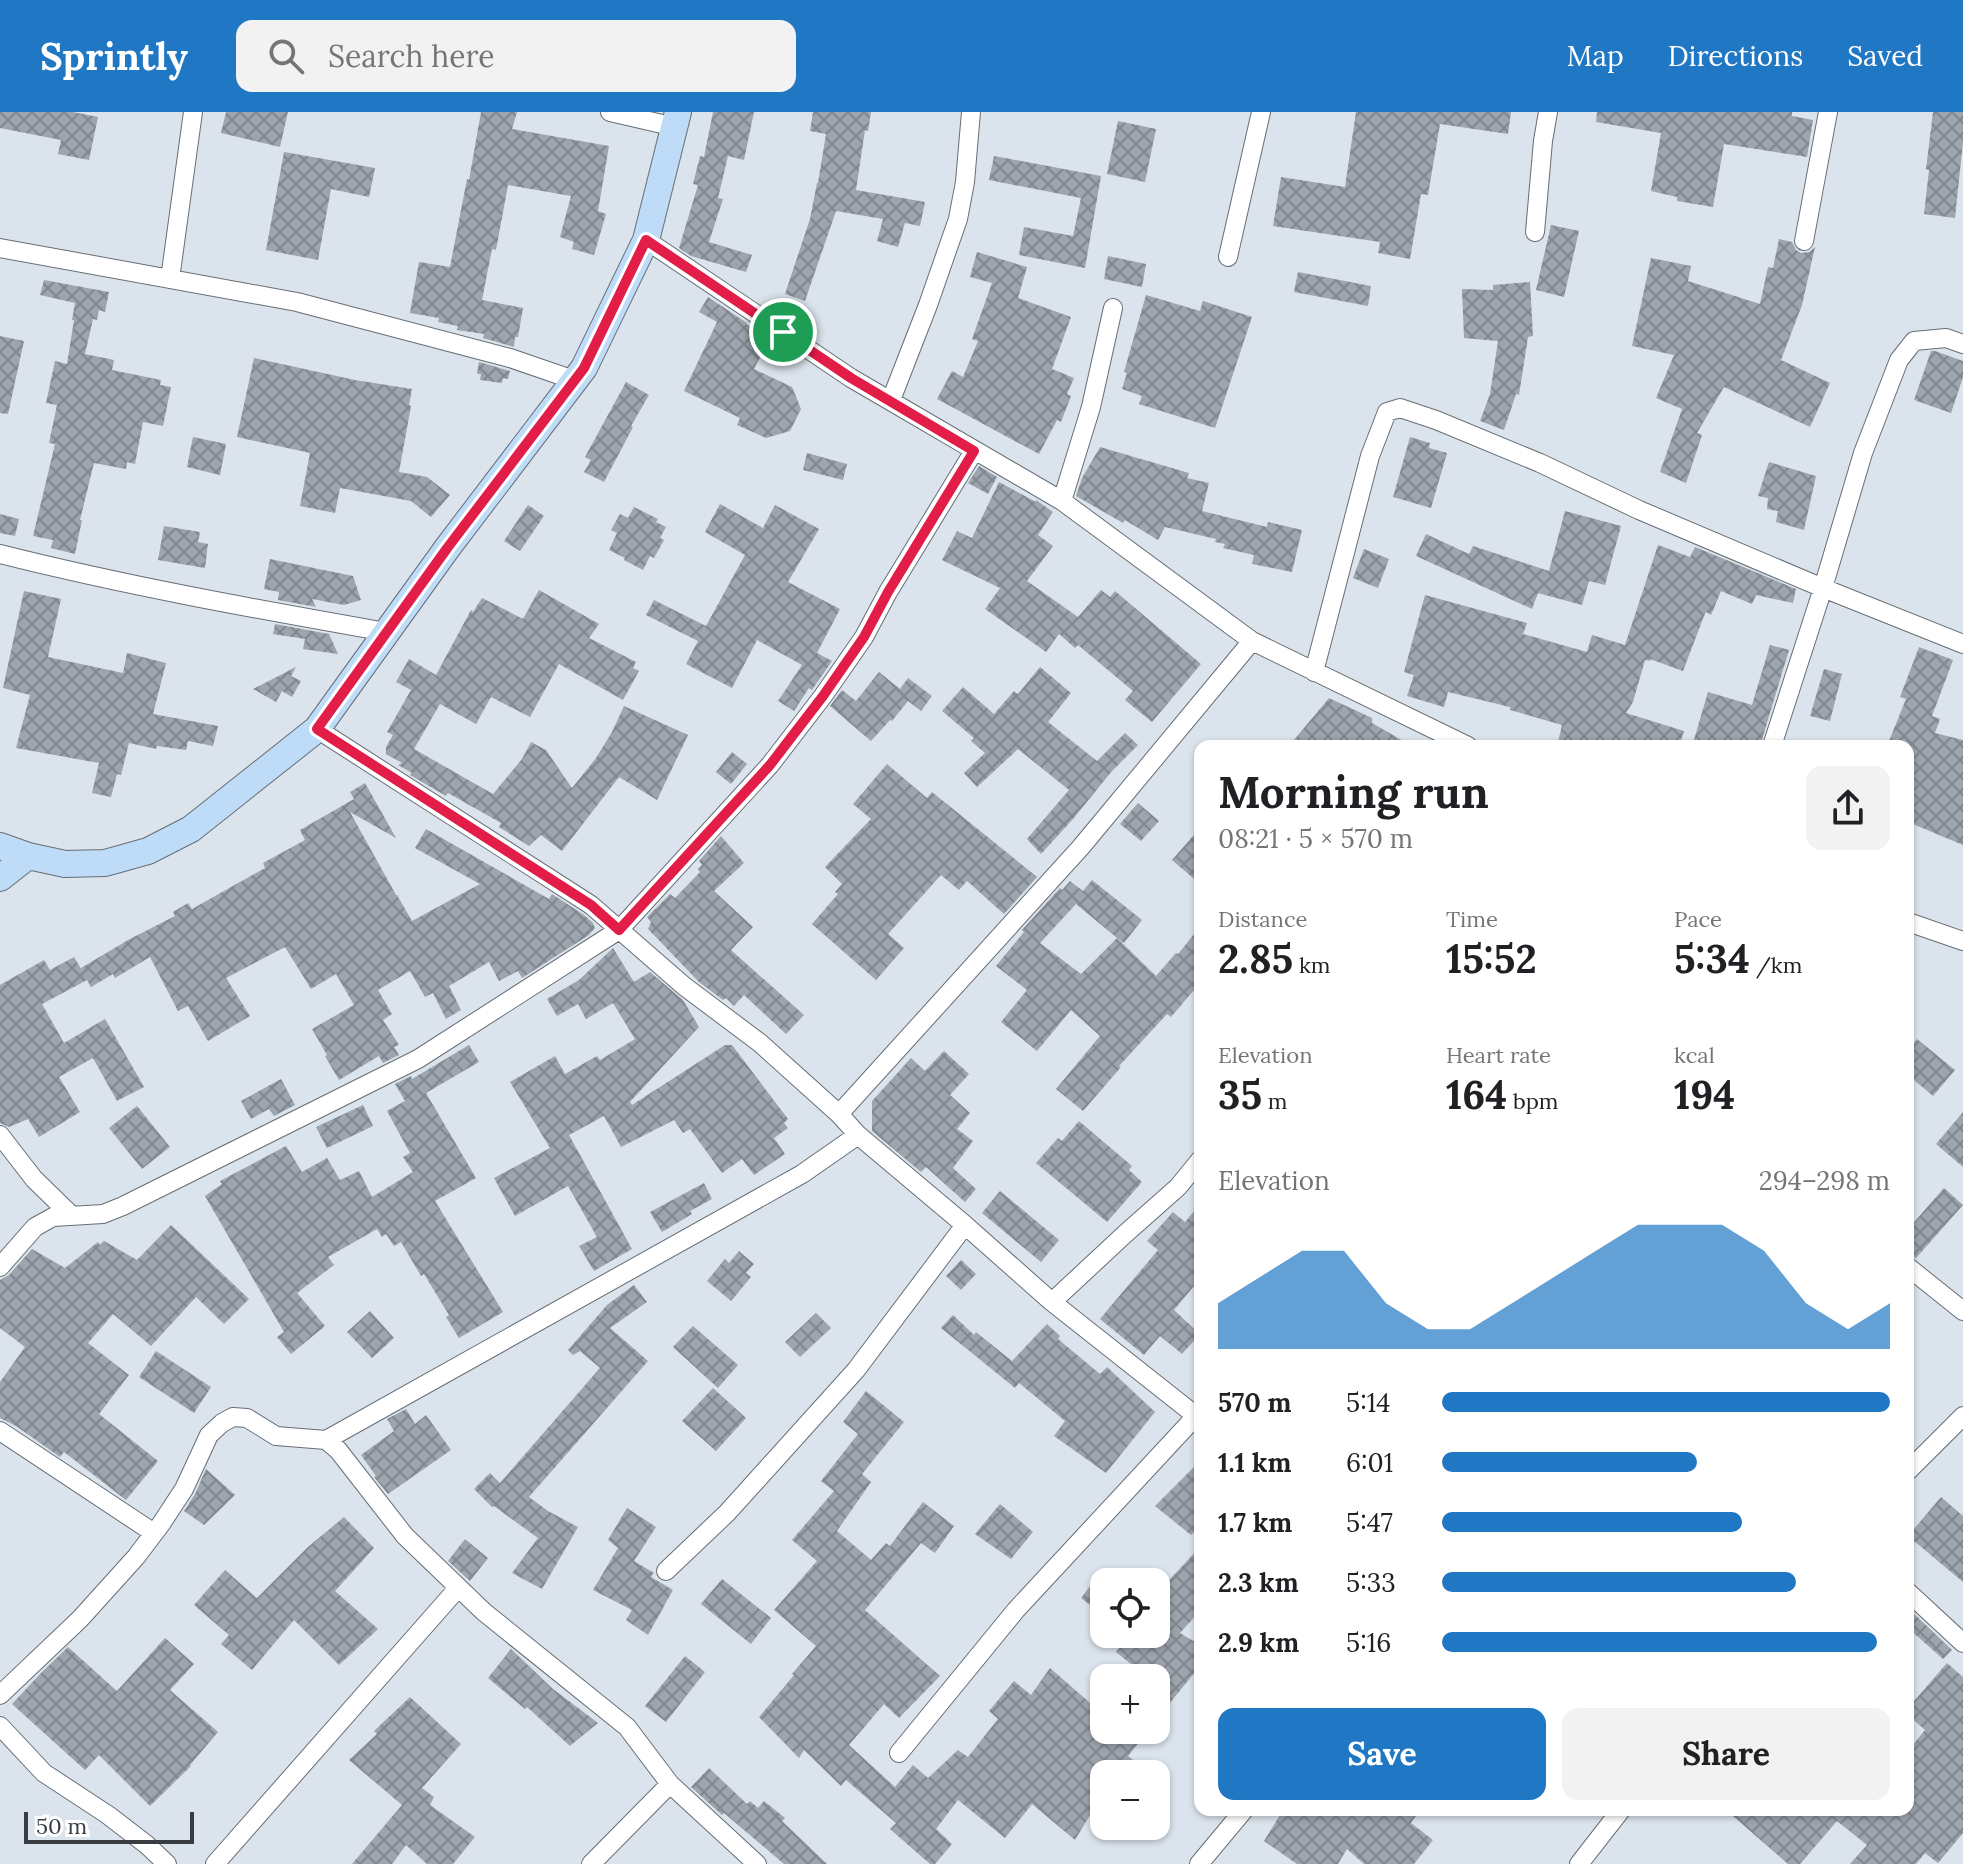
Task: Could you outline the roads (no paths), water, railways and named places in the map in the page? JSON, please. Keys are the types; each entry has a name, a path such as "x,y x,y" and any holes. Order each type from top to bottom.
{"main road":[{"path":"0,846 65,864 105,863 148,851 191,829 317,729 584,368 646,240 676,120"},
{"path":"0,878 28,856"}],"street":[{"path":"170,279 193,112"},
{"path":"610,112 676,120"},
{"path":"891,400 958,219 965,182 971,112"},
{"path":"1228,257 1261,112"},
{"path":"1535,232 1548,112"},
{"path":"1804,241 1828,112"},
{"path":"646,240 851,378 1062,501 1252,641 1456,740"},
{"path":"0,248 297,302 510,358 574,380"},
{"path":"1062,501 1091,407 1113,308"},
{"path":"1774,740 1863,453 1899,360 1914,341 1946,338 1963,344"},
{"path":"1314,672 1370,456 1387,412 1400,408 1540,463 1639,510 1963,644"},
{"path":"0,1267 35,1227 53,1217 103,1214 123,1206 418,1059 619,930 770,765 823,696 864,637 974,451"},
{"path":"0,554 208,600 386,632"},
{"path":"839,1114 1081,847 1252,641"},
{"path":"317,729 591,905 684,986 760,1043 858,1135 1052,1302 1194,1415"},
{"path":"1914,924 1963,941"},
{"path":"0,1135 34,1179 72,1216"},
{"path":"0,1695 80,1619 136,1557 184,1489 209,1435 222,1423 233,1417 247,1418 276,1436 326,1440 802,1174 858,1135"},
{"path":"1052,1302 1178,1187 1194,1167"},
{"path":"666,1571 727,1513 856,1370 965,1225"},
{"path":"1914,1272 1963,1311"},
{"path":"1914,1465 1963,1416"},
{"path":"899,1753 1016,1610 1194,1422"},
{"path":"0,1431 154,1533"},
{"path":"326,1440 338,1450 405,1536 484,1612 627,1727 670,1784 757,1864"},
{"path":"215,1864 458,1588"},
{"path":"1914,1598 1963,1643"},
{"path":"0,1726 44,1773 108,1815 167,1864"},
{"path":"591,1864 670,1784"},
{"path":"1199,1864 1239,1816"},
{"path":"1579,1864 1616,1816"}]}
